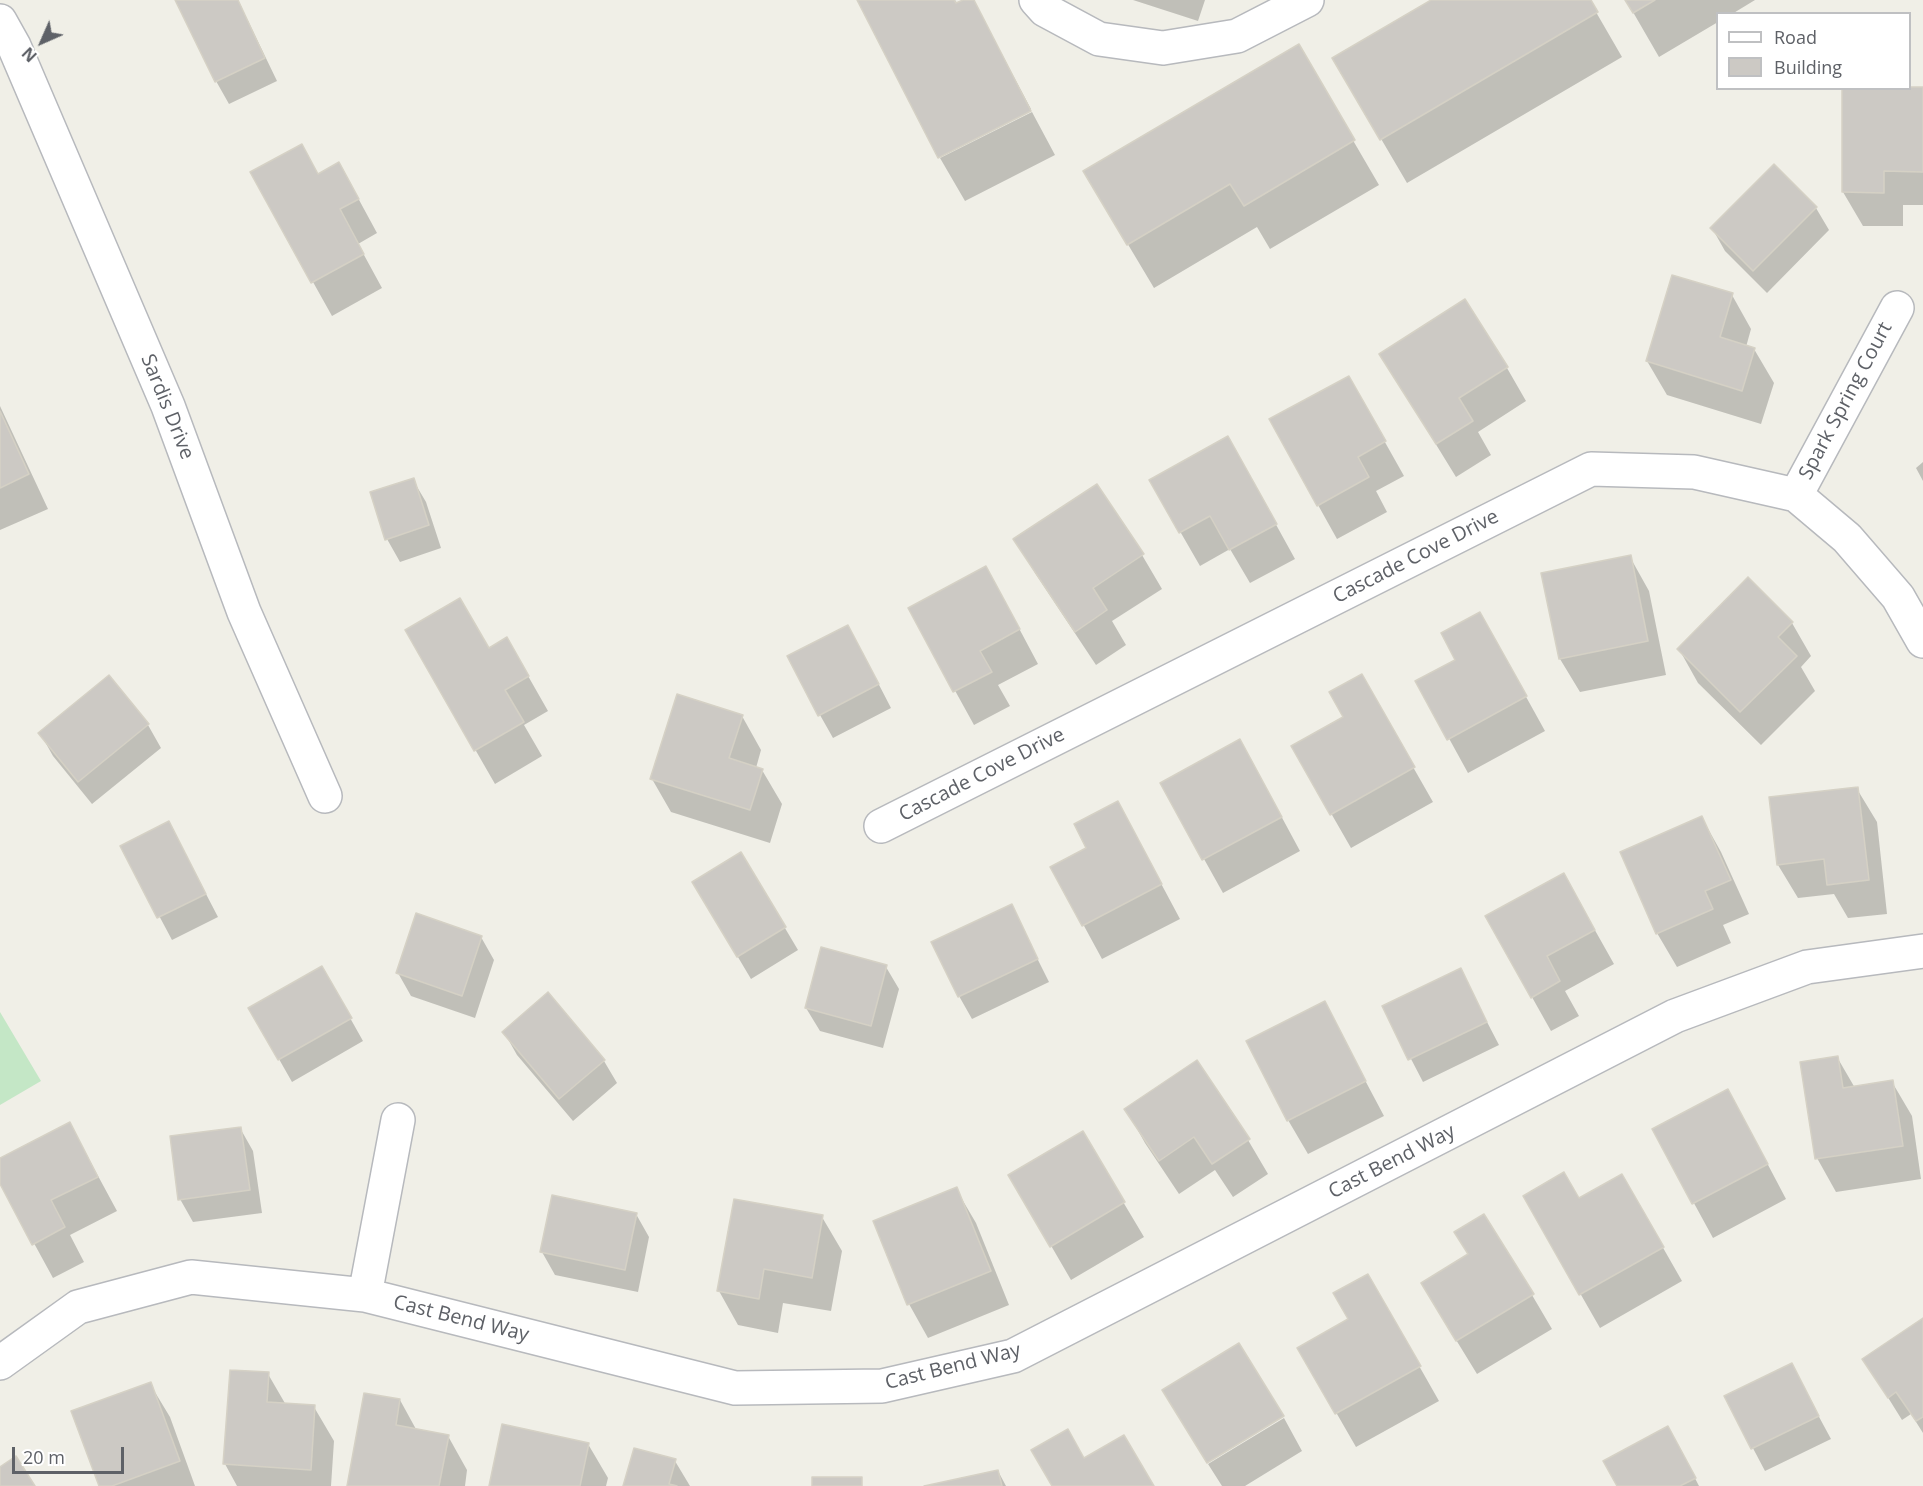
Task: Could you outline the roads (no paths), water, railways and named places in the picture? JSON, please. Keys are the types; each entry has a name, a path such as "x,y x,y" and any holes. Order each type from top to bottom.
{"street":[{"path":"1036,0 1046,10 1099,39 1163,48 1237,36 1307,0"},
{"name":"Sardis Drive","path":"0,21 14,46 168,406 244,612 325,796"},
{"name":"Spark Spring Court","path":"1796,495 1897,308"},
{"name":"Cascade Cove Drive","path":"881,826 1591,469 1694,472 1796,495 1854,547 1898,597 1923,641"},
{"name":"Cast Bend Way","path":"0,1363 78,1307 191,1277 365,1294 735,1388 882,1386 1013,1356 1675,1016 1807,967 1923,951"},
{"path":"365,1294 398,1120"}]}
